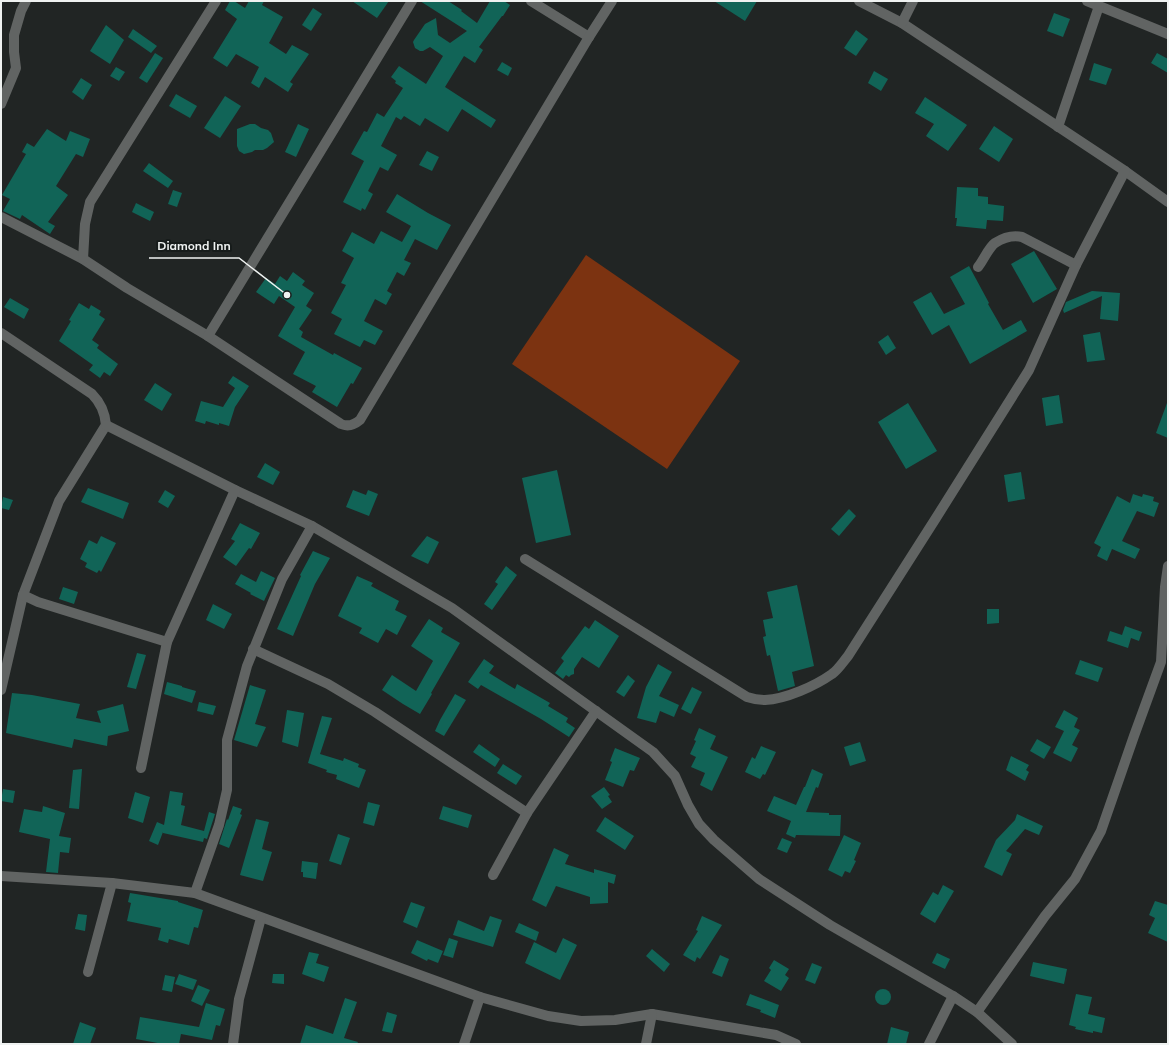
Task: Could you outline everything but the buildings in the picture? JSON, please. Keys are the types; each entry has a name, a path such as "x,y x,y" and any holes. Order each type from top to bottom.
{"street":[{"path":"1,104 16,68 14,35 21,10 26,1"},
{"path":"82,259 85,224 90,202 216,1"},
{"path":"208,336 412,1"},
{"path":"532,1 589,38"},
{"path":"1,217 82,259 127,288 208,336 341,424 345,426 356,424 360,420 612,1"},
{"path":"858,1 902,24 1125,171 1168,202"},
{"path":"902,24 913,1"},
{"path":"1086,1 1168,34"},
{"path":"1058,127 1099,6"},
{"path":"525,559 747,697 765,700 777,698 809,687 833,674 848,656 1029,370 1076,265 1125,171"},
{"path":"978,267 994,244 1015,235 1022,237 1076,265"},
{"path":"1,333 92,394 102,407 106,425 59,501 23,595 1,690"},
{"path":"106,425 235,490 312,526 452,608 654,752 675,776 688,805 699,824 714,840 759,879 830,926 953,996 977,1012 1012,1044"},
{"path":"140,768 167,642 235,490"},
{"path":"195,893 219,825 226,790 227,740 247,666 282,578 312,526"},
{"path":"977,1012 1045,916 1075,879 1101,831 1134,736 1164,663 1165,586 1168,566"},
{"path":"23,595 38,602 167,642"},
{"path":"253,649 328,684 375,712 527,813"},
{"path":"493,875 527,813 596,711"},
{"path":"1,876 112,883 195,893 480,997 548,1016 581,1021 615,1020 652,1014 776,1035 796,1044"},
{"path":"88,972 112,883"},
{"path":"233,1044 239,999 261,918"},
{"path":"929,1044 953,996"},
{"path":"464,1044 480,997"},
{"path":"646,1044 652,1014"}],"shaded area":[{"path":"586,255 740,361 667,469 512,364"}],"place":[{"name":"Diamond Inn","path":"287,295"}]}
